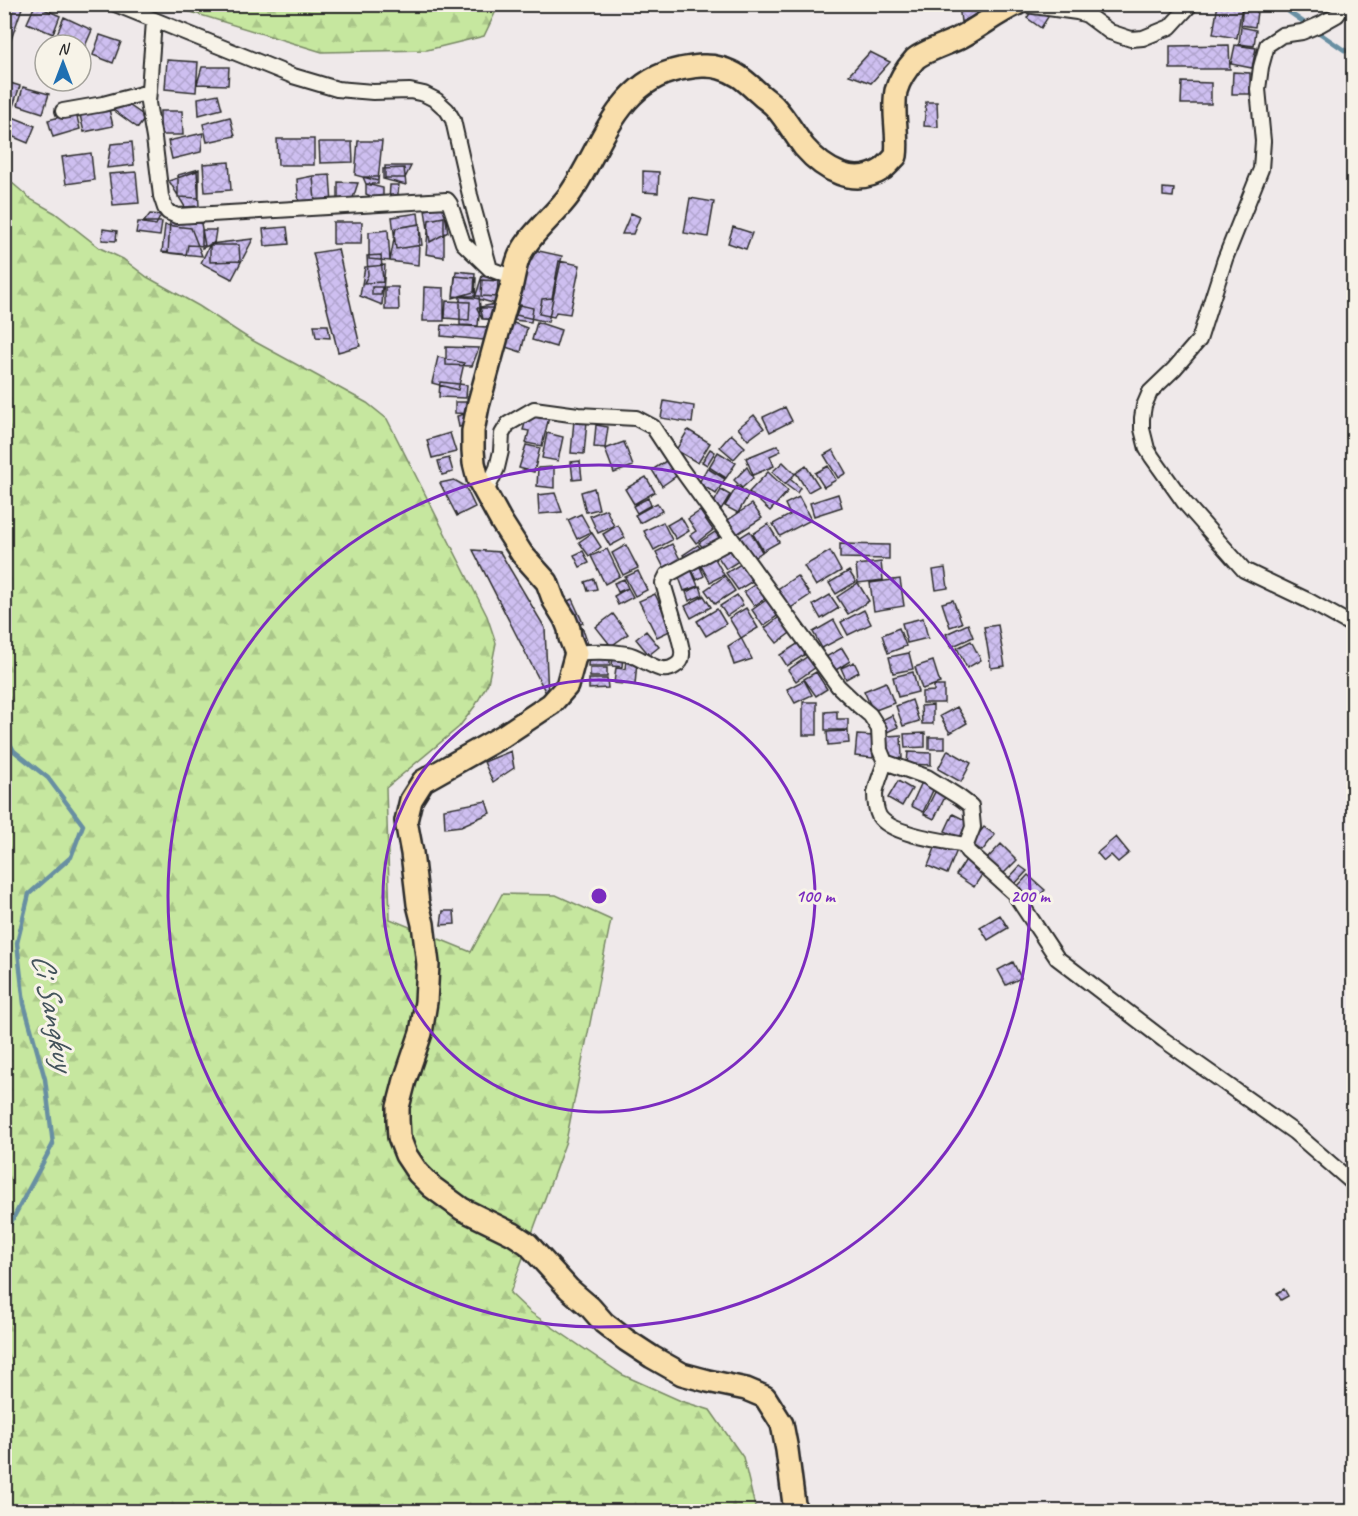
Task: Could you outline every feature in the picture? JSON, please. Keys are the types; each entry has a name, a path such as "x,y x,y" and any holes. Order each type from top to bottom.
{"main road":[{"path":"795,1512 782,1424 765,1397 746,1389 682,1374 626,1340 604,1323 569,1289 528,1244 513,1234 462,1209 432,1187 418,1173 406,1155 399,1137 398,1107 421,1032 426,1002 428,964 406,821 411,800 423,781 503,736 551,704 567,686 576,653 569,629 547,582 522,554 485,494 474,463 473,431 520,254 569,195 614,116 631,95 654,79 674,71 698,66 718,67 750,84 775,107 804,147 825,167 846,176 866,176 883,169 896,156 897,90 900,80 916,58 963,36 1018,4"}],"street":[{"path":"116,4 293,76 337,89 372,92 410,91 436,100 447,110 457,132 470,195 490,269"},
{"path":"1018,4 1087,15 1110,32 1131,39 1143,38 1170,27 1191,4"},
{"path":"1345,4 1337,15 1321,24 1302,32 1282,35 1267,45 1258,89 1263,141 1261,169 1225,259 1199,340 1150,392 1142,418 1144,439 1152,457 1184,502 1244,570 1307,600 1353,626"},
{"path":"154,21 148,103 161,196 168,212 177,216 447,200 463,243 490,269 514,278"},
{"path":"63,111 149,92"},
{"path":"485,494 497,468 502,434 508,424 528,411 541,409 567,414 636,418 654,427 678,465 838,686 870,715 879,729 880,750 885,762 875,793 880,817 894,828 918,836 966,845"},
{"path":"576,653 598,651 631,654 663,669 671,669 677,665 682,654 663,583 667,574 732,540"},
{"path":"885,762 927,777 971,806 974,827 966,845 967,851 1014,893 1057,958 1164,1040 1294,1132 1353,1184"}],"green space":[{"path":"495,4 496,11 484,36 427,50 322,52 168,5"},
{"path":"4,176 32,200 55,213 100,248 123,259 147,277 199,306 248,338 367,403 387,419 487,616 496,643 488,683 475,706 459,727 386,788 390,919 471,952 502,894 556,895 611,920 566,1141 510,1293 530,1312 623,1375 681,1401 710,1410 743,1457 756,1511 5,1511"}],"building":[{"path":"4,4 23,5 7,51 4,50"},
{"path":"975,4 979,14 961,22 959,5"},
{"path":"1218,4 1242,4 1237,38 1213,34"},
{"path":"1243,4 1258,4 1255,27 1241,25"},
{"path":"35,5 60,16 53,33 27,23"},
{"path":"1034,7 1048,17 1041,28 1027,18"},
{"path":"64,17 92,30 91,33 57,33"},
{"path":"1241,27 1256,30 1254,46 1239,44"},
{"path":"100,35 121,42 113,63 93,55"},
{"path":"1229,45 1230,69 1170,69 1170,46"},
{"path":"1235,45 1256,48 1252,68 1231,64"},
{"path":"870,52 890,62 871,83 849,75"},
{"path":"167,60 198,62 196,92 165,89"},
{"path":"202,67 229,67 228,85 197,84"},
{"path":"1233,72 1250,73 1250,94 1232,94"},
{"path":"4,81 20,86 13,106 4,104"},
{"path":"1182,82 1211,83 1211,104 1181,104"},
{"path":"23,87 33,90 33,93 49,94 43,113 18,105"},
{"path":"218,94 222,109 199,115 198,98"},
{"path":"123,101 146,117 138,128 112,109"},
{"path":"926,102 937,102 938,127 924,126"},
{"path":"108,105 113,126 84,132 79,111"},
{"path":"160,111 182,111 183,135 160,135"},
{"path":"76,113 80,129 53,137 48,120"},
{"path":"10,116 35,126 28,143 4,133"},
{"path":"230,117 235,136 207,142 203,124"},
{"path":"203,133 201,152 172,159 168,141"},
{"path":"277,139 314,139 314,165 278,165"},
{"path":"358,141 382,141 378,181 355,175"},
{"path":"132,142 134,165 107,168 111,144"},
{"path":"319,142 352,142 353,162 320,163"},
{"path":"91,153 94,180 66,184 62,157"},
{"path":"229,162 231,190 205,192 203,164"},
{"path":"385,166 411,166 405,178 385,178"},
{"path":"404,168 406,185 383,179 383,169"},
{"path":"199,169 199,198 178,197 178,175"},
{"path":"197,171 199,206 185,207 169,181"},
{"path":"643,171 659,172 658,193 643,192"},
{"path":"136,172 139,203 113,205 109,174"},
{"path":"330,175 332,204 315,202 313,176"},
{"path":"313,176 315,202 299,206 297,179"},
{"path":"363,177 378,177 378,184 366,184"},
{"path":"338,182 358,183 353,198 338,204"},
{"path":"366,184 383,188 383,202 366,194"},
{"path":"390,185 399,185 397,202 389,201"},
{"path":"1163,188 1174,189 1173,197 1163,196"},
{"path":"690,198 714,202 708,237 684,233"},
{"path":"444,207 448,232 430,242 425,210"},
{"path":"418,213 422,245 396,249 392,217"},
{"path":"631,213 640,217 633,234 622,234"},
{"path":"150,214 161,215 156,225 143,223"},
{"path":"444,217 444,257 426,254 429,220"},
{"path":"138,222 162,222 160,236 136,233"},
{"path":"170,222 201,223 205,246 188,245 186,255 168,253"},
{"path":"333,222 362,222 361,244 333,244"},
{"path":"420,224 418,265 390,261 396,228"},
{"path":"165,225 191,228 202,256 162,252"},
{"path":"287,227 289,244 265,246 263,229"},
{"path":"733,227 752,233 746,249 728,243"},
{"path":"103,229 117,231 116,241 102,240"},
{"path":"202,230 216,230 214,243 202,248"},
{"path":"388,230 390,261 369,259 369,232"},
{"path":"253,239 232,279 201,263 210,244"},
{"path":"210,245 239,245 240,261 210,262"},
{"path":"525,248 562,256 548,322 511,314"},
{"path":"338,249 360,346 338,352 313,253"},
{"path":"381,255 383,282 364,283 368,275 367,256"},
{"path":"559,261 580,265 570,314 556,312 554,317 539,314 542,299 552,298"},
{"path":"385,265 382,305 360,296 365,267"},
{"path":"456,271 475,273 474,292 453,298"},
{"path":"455,276 476,278 475,298 453,296"},
{"path":"482,276 503,282 496,304 475,298"},
{"path":"482,280 498,281 497,297 481,296"},
{"path":"372,287 382,287 381,295 372,295"},
{"path":"385,287 398,287 399,310 385,310"},
{"path":"424,287 444,288 444,321 423,321"},
{"path":"460,296 479,296 478,326 460,325"},
{"path":"446,301 470,302 469,320 445,318"},
{"path":"496,304 498,320 483,319 480,307"},
{"path":"520,305 533,308 531,322 514,320"},
{"path":"477,308 501,308 491,319 482,319"},
{"path":"511,322 527,328 521,352 503,346"},
{"path":"537,322 561,330 556,347 532,340"},
{"path":"314,325 328,325 330,338 316,337"},
{"path":"442,325 488,327 484,340 441,336"},
{"path":"446,347 479,348 472,366 446,365"},
{"path":"438,357 464,363 458,390 432,383"},
{"path":"440,382 467,385 466,398 439,397"},
{"path":"664,401 694,406 692,423 661,418"},
{"path":"455,402 472,402 471,414 455,413"},
{"path":"785,407 792,421 770,432 763,417"},
{"path":"528,413 549,417 542,446 526,443 529,431 523,430"},
{"path":"465,414 467,425 459,427 457,416"},
{"path":"754,415 764,428 748,440 738,428"},
{"path":"574,420 587,421 584,454 571,453"},
{"path":"596,425 608,427 605,448 594,447"},
{"path":"688,430 710,443 698,463 676,450"},
{"path":"450,433 456,452 432,458 427,440"},
{"path":"547,433 563,437 558,461 542,458"},
{"path":"731,434 745,447 734,459 720,447"},
{"path":"624,442 633,466 614,473 605,449"},
{"path":"526,445 540,448 534,472 519,468"},
{"path":"778,445 781,451 770,456 774,466 753,475 746,458"},
{"path":"710,449 715,452 707,465 702,462"},
{"path":"833,450 846,473 838,478 824,455"},
{"path":"718,452 736,463 726,478 709,467"},
{"path":"449,458 453,472 442,475 438,461"},
{"path":"669,459 679,474 662,486 652,470"},
{"path":"580,461 582,479 573,480 571,462"},
{"path":"783,462 795,474 785,484 772,472"},
{"path":"806,466 819,486 808,492 796,473"},
{"path":"828,466 836,480 824,487 815,473"},
{"path":"554,467 554,488 537,486 538,468"},
{"path":"747,467 753,478 742,488 734,480"},
{"path":"707,468 725,479 716,494 699,483"},
{"path":"768,472 788,491 770,511 749,492"},
{"path":"646,477 655,492 634,504 625,489"},
{"path":"790,479 800,488 797,493 785,484"},
{"path":"454,480 465,486 475,507 457,516 440,483"},
{"path":"737,486 749,494 738,513 725,506"},
{"path":"594,488 599,509 586,512 581,492"},
{"path":"721,490 730,495 720,511 712,506"},
{"path":"555,493 562,512 539,514 538,495"},
{"path":"838,494 842,507 814,516 810,503"},
{"path":"799,497 811,520 780,536 773,524 790,515 785,504"},
{"path":"648,498 651,505 637,513 633,506"},
{"path":"657,503 662,511 640,523 635,515"},
{"path":"752,504 762,518 737,534 728,520"},
{"path":"606,509 614,526 598,533 590,516"},
{"path":"700,511 713,530 696,543 690,535 696,531 688,519"},
{"path":"581,514 591,532 577,539 568,520"},
{"path":"681,517 689,531 676,539 667,525"},
{"path":"663,522 672,540 654,550 644,531"},
{"path":"768,524 779,542 763,551 753,534"},
{"path":"618,525 625,538 610,546 603,534"},
{"path":"750,531 762,552 752,559 739,538"},
{"path":"715,532 722,541 707,553 699,543"},
{"path":"592,533 601,547 589,556 579,542"},
{"path":"732,543 742,559 726,569 716,554"},
{"path":"672,544 682,563 666,572 656,552"},
{"path":"840,544 889,545 889,559 840,558"},
{"path":"626,545 638,568 623,575 612,553"},
{"path":"698,545 703,552 689,562 683,555"},
{"path":"607,549 620,576 605,584 591,556"},
{"path":"473,550 500,552 545,628 548,697"},
{"path":"583,551 589,563 580,567 574,555"},
{"path":"830,551 841,571 816,586 804,566"},
{"path":"713,555 724,575 710,582 699,562"},
{"path":"698,562 704,576 697,580 690,566"},
{"path":"744,562 756,579 738,590 726,573"},
{"path":"881,562 883,580 858,583 856,565"},
{"path":"690,567 698,586 684,591 677,572"},
{"path":"945,568 948,588 936,590 933,570"},
{"path":"638,571 647,590 635,596 625,577"},
{"path":"849,571 856,582 836,594 829,583"},
{"path":"725,576 735,591 715,604 705,590"},
{"path":"797,576 810,595 786,611 773,592"},
{"path":"594,579 597,589 588,591 585,582"},
{"path":"624,579 628,588 618,592 614,583"},
{"path":"900,579 904,606 874,611 870,583"},
{"path":"757,583 767,597 754,606 744,592"},
{"path":"858,583 869,601 848,614 837,597"},
{"path":"700,586 703,595 689,601 686,592"},
{"path":"628,588 633,597 618,605 614,596"},
{"path":"655,594 672,630 657,637 639,601"},
{"path":"737,595 743,605 727,616 720,606"},
{"path":"830,595 839,608 821,619 813,605"},
{"path":"704,596 711,607 691,618 685,606"},
{"path":"769,598 780,614 763,626 752,610"},
{"path":"572,599 583,623 570,629 559,605"},
{"path":"953,600 962,623 950,627 942,603"},
{"path":"746,608 758,628 741,638 729,618"},
{"path":"717,609 726,624 706,636 697,621"},
{"path":"864,610 871,624 848,635 841,622"},
{"path":"613,614 628,634 611,646 596,627"},
{"path":"782,615 794,630 777,643 765,628"},
{"path":"923,618 928,638 907,643 902,623"},
{"path":"834,620 843,637 822,648 813,632"},
{"path":"968,624 973,637 951,647 946,634"},
{"path":"998,625 1005,666 991,668 984,627"},
{"path":"582,627 589,647 578,651 571,631"},
{"path":"899,628 906,646 888,653 882,635"},
{"path":"646,631 659,647 649,655 636,639"},
{"path":"741,638 752,659 734,665 728,646"},
{"path":"802,641 809,652 787,666 780,655"},
{"path":"971,641 981,660 967,668 957,648"},
{"path":"842,648 850,661 833,672 824,658"},
{"path":"909,653 913,669 893,673 889,657"},
{"path":"589,654 610,655 610,666 588,666"},
{"path":"811,654 819,665 796,681 788,670"},
{"path":"613,656 623,656 622,667 612,666"},
{"path":"626,660 637,662 635,685 614,683 616,668 625,669"},
{"path":"933,661 940,683 922,689 915,667"},
{"path":"854,662 859,672 846,679 841,668"},
{"path":"590,668 607,668 607,677 590,677"},
{"path":"816,672 827,689 816,696 804,679"},
{"path":"913,672 918,692 898,697 893,677"},
{"path":"589,679 607,679 608,688 589,689"},
{"path":"804,680 812,695 795,703 787,689"},
{"path":"886,682 894,703 873,711 864,691"},
{"path":"934,686 944,686 944,703 922,703 922,692 934,691"},
{"path":"912,700 919,721 903,726 896,706"},
{"path":"803,702 817,702 817,735 803,735"},
{"path":"933,705 933,724 922,724 921,706"},
{"path":"957,707 967,723 950,733 940,716"},
{"path":"837,711 837,719 848,719 848,730 825,730 825,712"},
{"path":"892,715 898,727 883,734 878,722"},
{"path":"848,731 849,743 828,745 827,732"},
{"path":"925,733 925,747 905,748 904,734"},
{"path":"857,735 874,736 873,758 855,756"},
{"path":"901,735 902,758 888,759 887,736"},
{"path":"929,737 945,737 945,749 929,749"},
{"path":"948,750 971,763 961,782 938,769"},
{"path":"511,751 514,768 493,782 484,762"},
{"path":"908,752 931,753 931,765 907,764"},
{"path":"898,781 912,789 902,806 888,798"},
{"path":"922,782 934,788 923,812 911,806"},
{"path":"936,790 946,795 934,819 924,814"},
{"path":"486,801 490,813 461,826 445,828 444,809"},
{"path":"953,814 971,823 963,839 945,831"},
{"path":"984,827 995,835 982,851 971,843"},
{"path":"1116,837 1129,853 1118,862 1111,855 1104,861 1097,853"},
{"path":"937,843 957,850 947,874 928,866"},
{"path":"1001,844 1017,860 1001,876 985,861"},
{"path":"967,858 985,870 974,887 956,875"},
{"path":"1020,866 1027,871 1014,885 1008,879"},
{"path":"1028,875 1045,890 1033,902 1017,887"},
{"path":"443,911 454,911 455,924 441,925"},
{"path":"1000,915 1008,928 988,940 980,927"},
{"path":"1013,962 1021,978 1006,985 998,970"},
{"path":"1284,1289 1288,1296 1281,1300 1277,1293"}],"waterway":[{"path":"1112,4 1126,4"},
{"path":"1286,4 1289,12 1344,50 1354,53"},
{"name":"Ci Sangkuy","path":"4,733 14,751 48,778 83,825 71,857 29,894 17,943 24,1004 45,1079 53,1144 9,1226 4,1227"}]}
